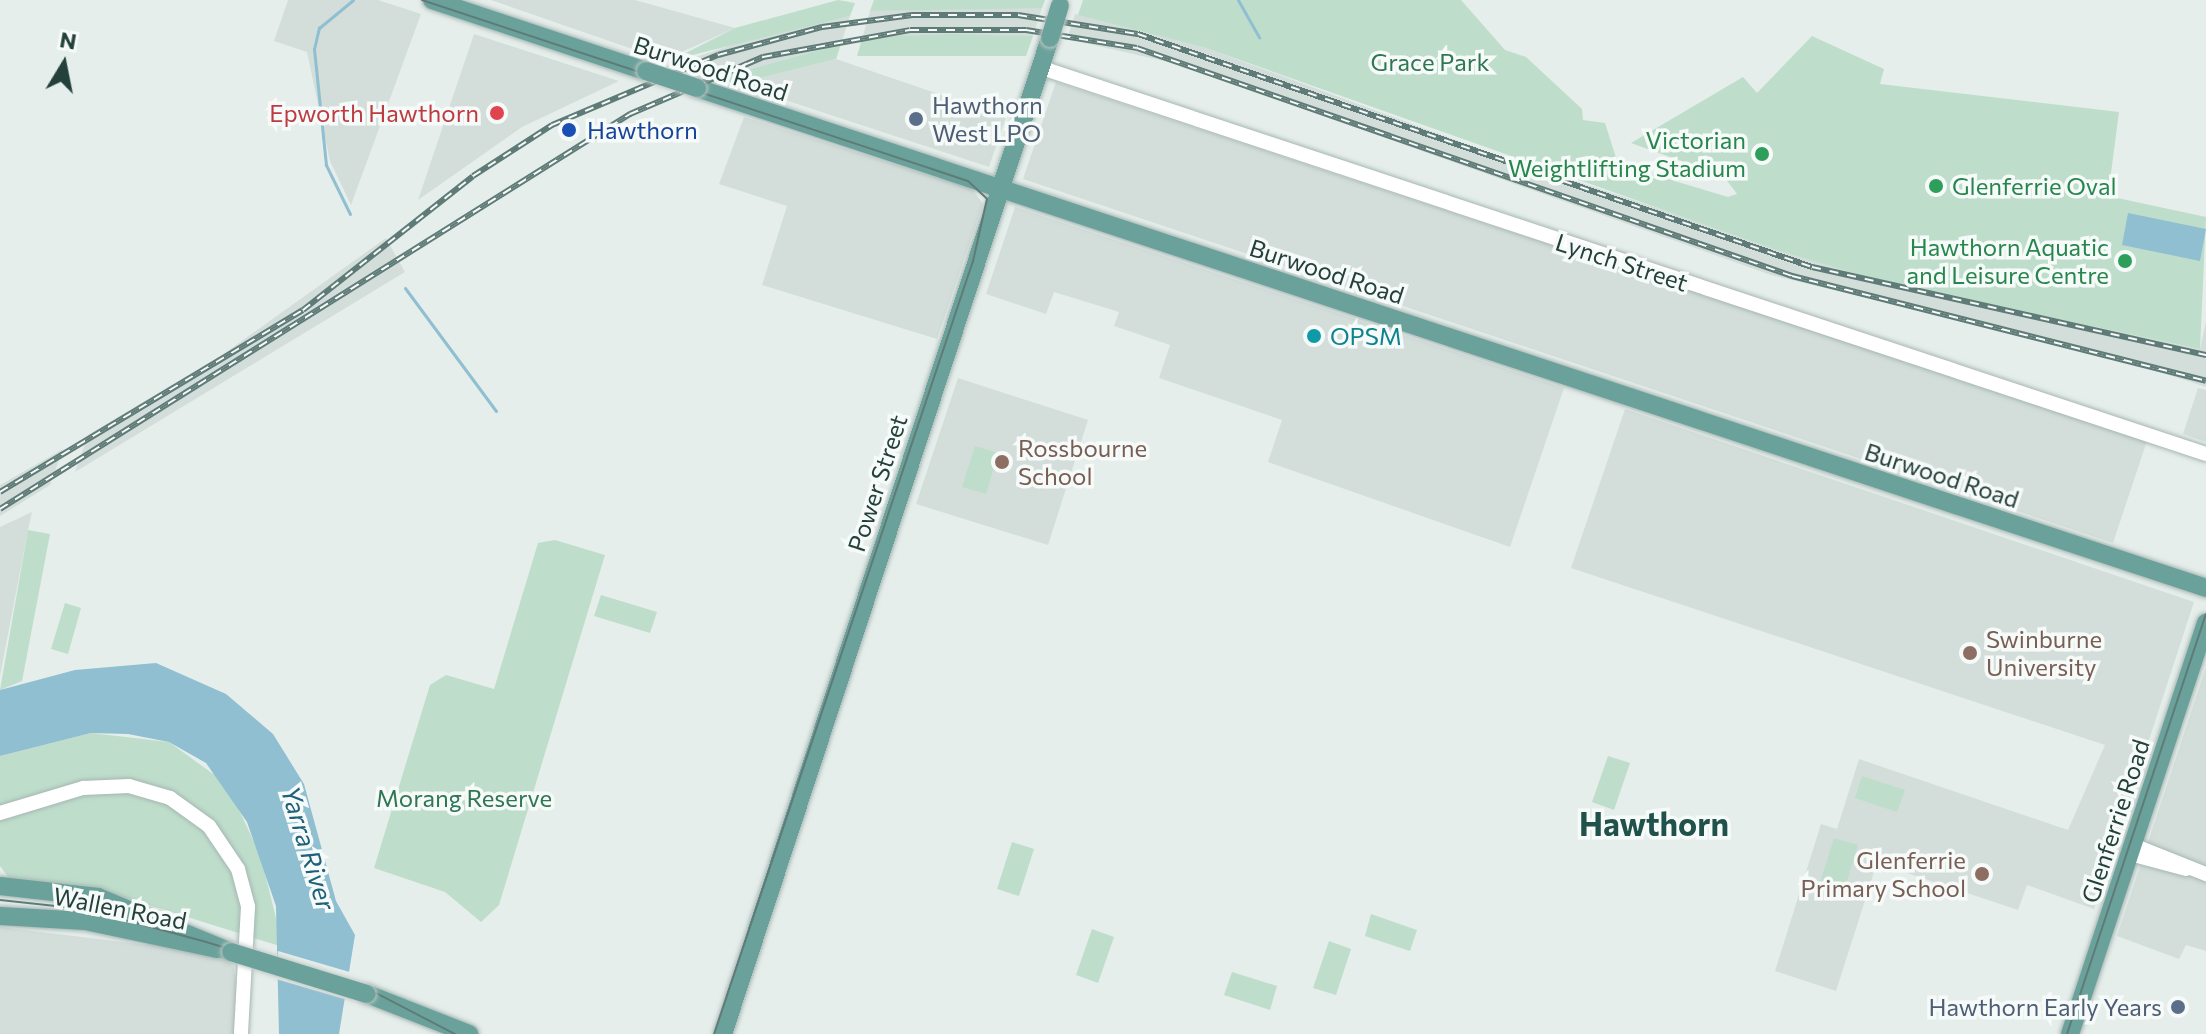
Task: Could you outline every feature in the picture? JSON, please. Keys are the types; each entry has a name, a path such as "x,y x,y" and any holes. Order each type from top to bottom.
{"main road":[{"name":"Burwood Road","path":"432,0 2206,588"},
{"name":"Power Street","path":"723,1034 998,187 1062,3"},
{"name":"Glenferrie Road","path":"2070,1034 2206,623"},
{"name":"Wallen Road","path":"2,884 98,897 231,952"},
{"name":"Wallen Road","path":"0,916 95,923 231,952 367,994 469,1034"},
{"name":"Power Street","path":"713,1034 739,981"},
{"name":"Wallen Road","path":"367,994 442,1034"}],"street":[{"name":"Lynch Street","path":"1039,67 2206,454"},
{"path":"0,813 83,788 129,786 170,798 209,826 238,869 248,907 241,1034"},
{"path":"2131,849 2206,874"}],"shaded area":[{"path":"288,0 378,0 421,14 351,205 330,161 307,52 274,41"},
{"path":"491,0 635,0 735,28 664,60"},
{"path":"944,7 1042,8 1033,36 862,39 870,11"},
{"path":"1075,14 1206,48 1496,155 1884,282 2200,349 2206,321 2206,387 2107,355 1771,275 1177,64 1067,39"},
{"path":"850,16 841,44 718,78 678,63 771,32"},
{"name":"Epworth Hawthorn","path":"474,34 619,81 522,127 418,200"},
{"path":"836,59 1006,117 989,167 736,84"},
{"path":"1056,82 2147,441 2113,543 1023,179"},
{"path":"744,117 972,189 983,204 937,339 762,285 787,206 719,184"},
{"path":"1015,207 1564,388 1510,547 1268,462 1282,420 1159,378 1170,345 1114,326 1119,312 1054,292 1046,314 986,294"},
{"path":"386,238 405,272 75,472 88,435 222,355"},
{"name":"Rossbourne School","path":"958,378 1088,420 1048,545 916,504"},
{"path":"2198,388 2206,390 2206,442 2183,434"},
{"path":"1625,409 2194,602 2094,909 2027,885 2018,910 1877,863 1836,991 1775,971 1821,824 1837,829 1859,759 2068,830 2105,745 1571,568"},
{"path":"63,449 50,485 0,516 0,485"},
{"path":"32,512 28,530 0,676 0,527"},
{"path":"2206,667 2206,951 2186,945 2179,959 2117,936"},
{"path":"0,927 147,945 150,933 231,952 245,1034 0,1034"}],"green space":[{"path":"838,0 855,3 850,16 672,60 735,28"},
{"path":"874,0 1045,0 1042,8 870,11"},
{"name":"Grace Park","path":"1083,0 1461,0 1505,50 1526,57 1582,109 1583,120 1605,123 1618,164 1728,197 1737,194 1722,174 1712,181 1685,170 1687,163 1631,143 1743,77 1757,93 1812,36 1884,69 1880,84 2119,112 2108,196 2206,217 2200,349 1884,282 1774,249 1206,48 1078,15"},
{"path":"894,36 1033,36 1026,56 857,56 862,39"},
{"path":"841,44 836,59 736,84 718,78"},
{"path":"975,446 998,453 986,494 962,487"},
{"path":"28,530 50,534 22,681 0,690"},
{"name":"Morang Reserve","path":"555,540 605,555 499,905 481,922 445,892 374,868 430,685 446,675 494,689 538,543"},
{"path":"601,595 657,612 650,633 594,616"},
{"path":"65,603 81,608 68,654 51,649"},
{"path":"91,733 169,742 227,784 261,857 283,947 88,886 9,878 0,866 0,756"},
{"path":"1608,756 1630,763 1614,810 1592,802"},
{"path":"1862,776 1905,790 1897,812 1855,798"},
{"path":"1834,838 1858,845 1843,894 1819,886"},
{"path":"1012,842 1034,849 1019,896 997,889"},
{"path":"1371,914 1417,930 1410,951 1365,936"},
{"path":"1092,929 1114,937 1098,983 1076,975"},
{"path":"1329,941 1351,949 1336,995 1313,988"},
{"path":"1232,972 1277,986 1270,1010 1224,995"}],"water":[{"path":"2128,213 2206,229 2200,261 2122,245"},
{"name":"Yarra River","path":"156,663 226,694 273,734 304,784 336,901 355,935 339,1034 279,1034 276,906 247,822 206,763 169,742 128,734 91,733 0,756 0,690 75,670"}],"pier":[{"path":"278,951 353,973 348,1000 276,979"}],"waterway":[{"path":"350,214 326,165 314,49 319,28 353,0"},
{"path":"1238,0 1259,37"},
{"path":"405,288 496,411"}],"tram line":[{"path":"422,0 968,181 987,199 973,261 714,1034"},
{"path":"2067,1034 2206,614"},
{"path":"0,900 84,909 203,941 378,994 455,1034"}],"railway":[{"path":"0,492 303,310 473,176 552,125 718,55 822,27 912,15 1018,15 1138,34 1812,267 2206,355"},
{"path":"0,509 630,114 763,57 910,30 1026,30 1137,48 1792,276 2206,381"}],"place":[{"name":"Epworth Hawthorn","path":"497,113"},
{"name":"Hawthorn West LPO","path":"916,119"},
{"name":"Hawthorn","path":"569,130"},
{"name":"Victorian Weightlifting Stadium","path":"1762,154"},
{"name":"Glenferrie Oval","path":"1936,186"},
{"name":"Hawthorn Aquatic and Leisure Centre","path":"2125,261"},
{"name":"OPSM","path":"1314,336"},
{"name":"Rossbourne School","path":"1002,462"},
{"name":"Swinburne University","path":"1970,653"},
{"name":"Glenferrie Primary School","path":"1982,874"},
{"name":"Hawthorn Early Years","path":"2178,1007"}],"district":[{"name":"Hawthorn","path":"1654,823"}]}
